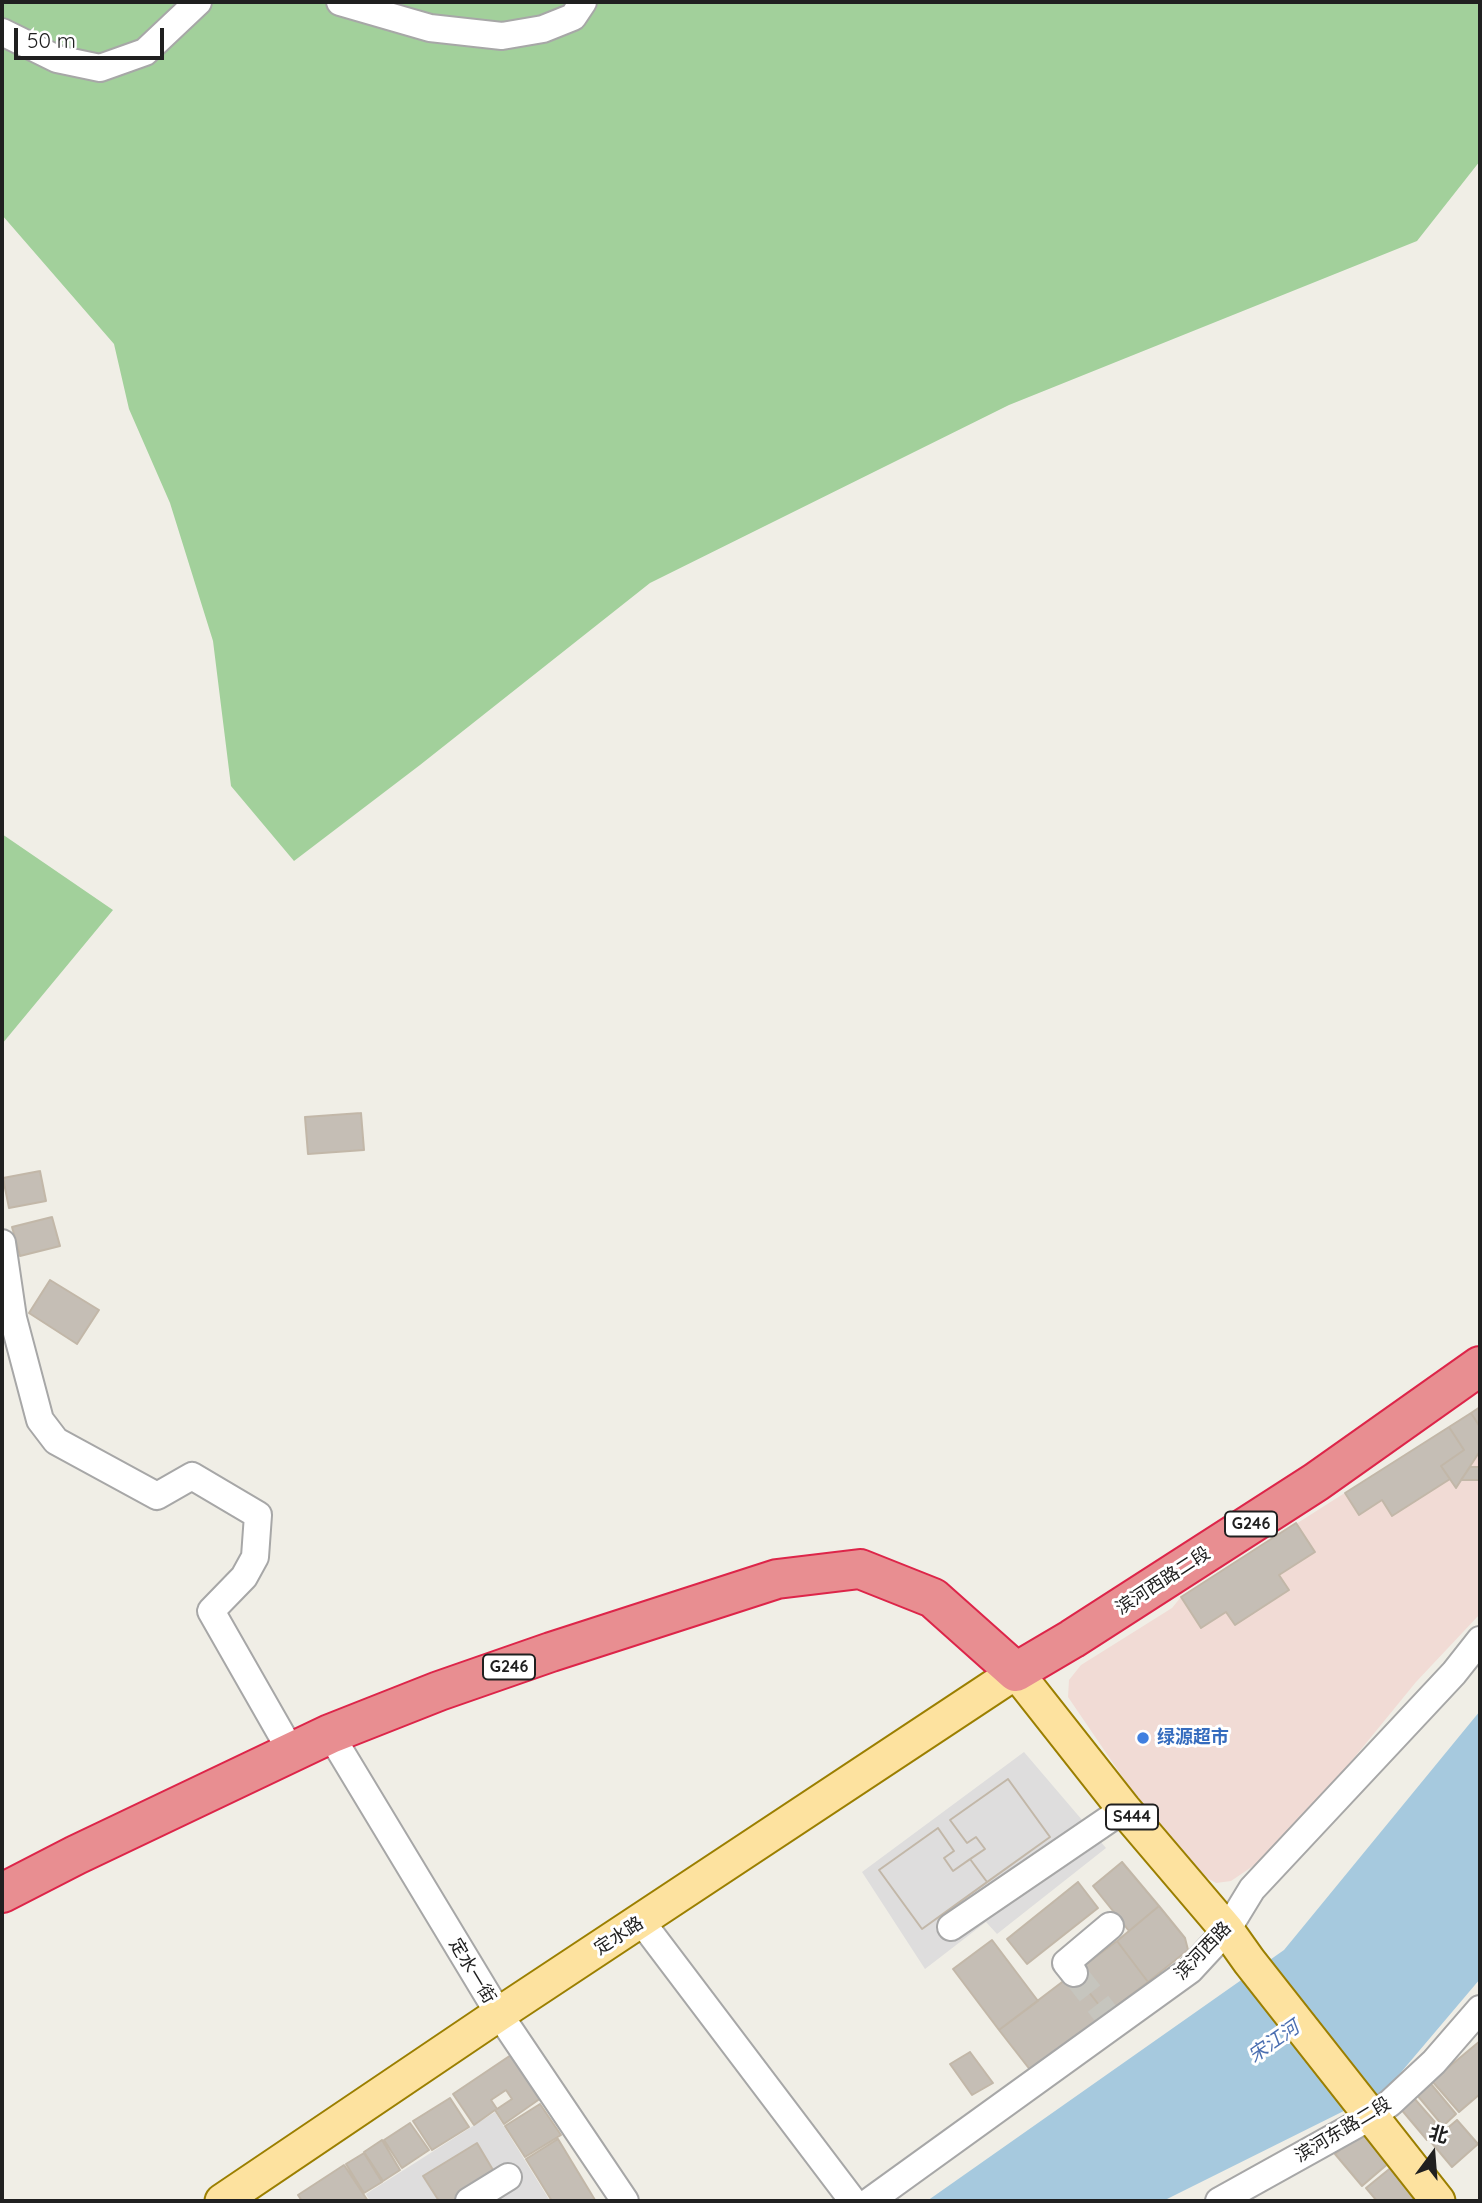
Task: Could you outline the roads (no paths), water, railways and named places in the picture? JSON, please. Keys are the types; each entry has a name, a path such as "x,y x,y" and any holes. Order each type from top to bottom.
{"highway":[{"name":"滨河西路二段","path":"1016,1672 1316,1482 1480,1366"},
{"name":"G246","path":"2,1894 76,1855 330,1734 477,1678 777,1579 860,1569 933,1598 1016,1672"}],"main road":[{"name":"S444","path":"1016,1672 1124,1809 1227,1930 1437,2201"},
{"name":"定水路","path":"222,2201 1016,1672"}],"street":[{"path":"2,32 57,59 100,68 145,52 198,2"},
{"path":"340,2 430,28 502,36 543,29 572,17 583,2"},
{"path":"2,1243 13,1318 40,1420 56,1441 157,1496 192,1476 258,1514 255,1556 244,1577 211,1611 292,1753"},
{"name":"滨河西路","path":"870,2201 1109,2020 1190,1970 1227,1930 1252,1889 1444,1683 1480,1640"},
{"name":"定水一街","path":"330,1734 499,2014 625,2201"},
{"path":"951,1927 1124,1809"},
{"path":"641,1921 853,2201"},
{"path":"1074,1973 1066,1963 1110,1926"},
{"name":"滨河东路二段","path":"1219,2201 1372,2116 1390,2103 1434,2062 1480,2009"},
{"path":"469,2201 508,2177"}],"water":[{"name":"宋江河","path":"1480,1711 1480,1979 1386,2090 1163,2201 927,2201 1284,1950"}],"tunnel":[{"path":"1074,1973 1106,2014"}],"place":[{"name":"绿源超市","path":"1143,1738"}]}
